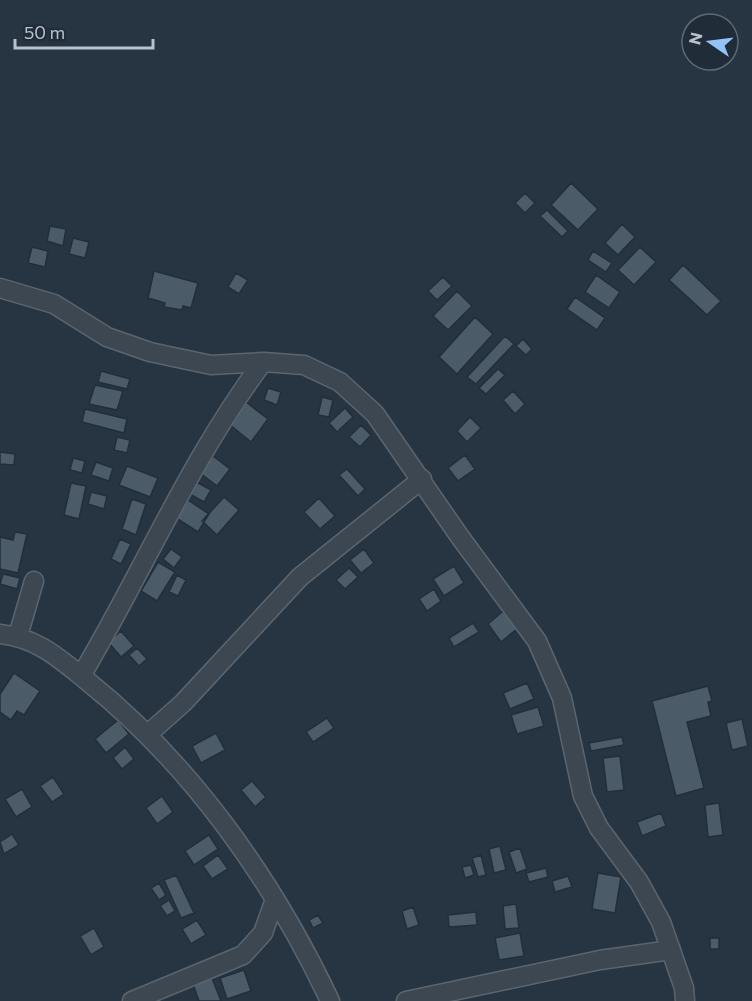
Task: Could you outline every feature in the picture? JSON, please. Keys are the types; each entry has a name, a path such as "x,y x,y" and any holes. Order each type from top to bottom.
{"street":[{"path":"0,288 54,304 107,337 150,352 211,365 263,362 304,365 340,382 375,414 460,537 537,641 562,698 583,796 610,846 639,882 661,922 685,1001"},
{"path":"81,676 117,615 174,502 239,393 263,362"},
{"path":"148,734 183,703 300,577 422,479"},
{"path":"34,581 9,635 46,647 148,734 212,809 274,902 330,1001"},
{"path":"132,1001 243,955 263,933 274,902"},
{"path":"406,1001 600,960 671,950"}],"building":[{"path":"571,183 598,209 578,230 551,205"},
{"path":"525,193 535,203 525,213 515,203"},
{"path":"547,210 568,231 562,237 540,216"},
{"path":"622,224 635,237 618,255 605,243"},
{"path":"50,226 66,229 63,246 47,241"},
{"path":"73,238 89,242 85,258 69,254"},
{"path":"32,247 48,251 45,267 28,263"},
{"path":"640,247 656,262 634,285 618,270"},
{"path":"593,251 612,263 606,272 588,260"},
{"path":"683,265 721,301 707,315 669,280"},
{"path":"154,271 198,283 191,308 183,306 182,310 164,307 165,303 148,298"},
{"path":"236,273 248,280 239,294 228,287"},
{"path":"596,275 620,292 609,308 585,292"},
{"path":"443,277 452,286 437,300 428,291"},
{"path":"457,291 472,306 448,330 433,316"},
{"path":"575,297 605,318 597,330 567,309"},
{"path":"475,317 493,334 457,374 439,357"},
{"path":"505,336 514,344 476,384 467,377"},
{"path":"523,339 532,349 526,355 516,346"},
{"path":"498,369 505,375 486,394 479,388"},
{"path":"101,371 130,379 127,389 98,382"},
{"path":"95,385 123,391 117,410 89,404"},
{"path":"268,388 281,392 277,405 264,400"},
{"path":"513,391 525,404 515,414 503,400"},
{"path":"322,397 333,400 329,417 318,415"},
{"path":"246,402 268,419 251,442 229,424"},
{"path":"345,408 353,417 337,432 329,423"},
{"path":"85,409 127,419 124,433 82,422"},
{"path":"470,417 481,428 467,442 457,431"},
{"path":"361,425 371,435 360,447 349,437"},
{"path":"117,437 130,440 127,453 114,450"},
{"path":"0,452 15,454 14,465 0,464"},
{"path":"465,455 475,469 458,481 448,468"},
{"path":"213,456 230,469 217,486 200,473"},
{"path":"73,458 85,461 82,473 70,470"},
{"path":"96,462 113,468 109,481 91,475"},
{"path":"127,466 158,478 150,497 119,485"},
{"path":"347,469 365,489 358,496 339,475"},
{"path":"193,480 211,490 204,502 186,492"},
{"path":"71,483 86,486 79,519 64,515"},
{"path":"91,492 107,496 104,509 88,504"},
{"path":"224,497 239,510 217,535 202,521"},
{"path":"319,498 335,516 320,529 304,512"},
{"path":"132,499 146,504 136,535 122,529"},
{"path":"188,500 209,514 198,532 176,518"},
{"path":"15,532 27,534 18,573 0,569 0,537 13,540"},
{"path":"120,539 131,544 121,564 111,559"},
{"path":"171,549 182,557 174,568 163,559"},
{"path":"364,549 374,563 361,573 350,560"},
{"path":"158,562 175,572 157,601 141,591"},
{"path":"454,566 464,583 444,596 433,579"},
{"path":"349,568 358,577 345,589 336,580"},
{"path":"3,574 20,578 17,589 0,584"},
{"path":"177,575 186,580 178,596 169,592"},
{"path":"434,589 441,601 427,611 419,599"},
{"path":"503,611 517,629 501,642 488,624"},
{"path":"473,623 479,632 454,647 449,638"},
{"path":"121,631 134,646 121,657 108,642"},
{"path":"137,648 147,659 139,666 129,655"},
{"path":"14,673 40,691 24,715 17,711 11,720 0,712 0,694"},
{"path":"527,683 534,699 510,709 503,693"},
{"path":"708,686 712,701 708,702 711,716 687,722 704,788 676,796 652,701"},
{"path":"538,707 544,726 517,734 511,715"},
{"path":"327,718 334,728 313,742 306,732"},
{"path":"742,719 748,746 732,750 726,723"},
{"path":"118,720 129,734 106,753 95,739"},
{"path":"216,733 225,750 201,763 192,746"},
{"path":"622,737 624,745 591,751 589,743"},
{"path":"125,747 134,759 122,769 113,758"},
{"path":"620,756 624,790 607,792 603,758"},
{"path":"53,777 64,794 52,802 40,786"},
{"path":"252,781 266,797 255,807 241,790"},
{"path":"22,789 32,807 16,817 5,799"},
{"path":"162,796 173,812 157,824 146,808"},
{"path":"719,803 723,835 708,837 705,805"},
{"path":"661,813 666,826 642,836 637,822"},
{"path":"12,834 19,845 4,854 0,842"},
{"path":"209,835 218,849 194,865 185,851"},
{"path":"500,846 506,870 494,873 489,849"},
{"path":"520,848 527,869 516,873 509,852"},
{"path":"218,855 228,869 212,879 203,866"},
{"path":"481,855 486,875 478,877 472,858"},
{"path":"471,865 474,875 465,878 462,867"},
{"path":"546,868 548,877 529,882 526,873"},
{"path":"598,873 621,877 615,913 592,909"},
{"path":"176,875 194,913 181,918 164,880"},
{"path":"568,876 572,887 555,892 552,881"},
{"path":"159,883 166,895 159,900 151,888"},
{"path":"169,900 175,911 167,916 160,906"},
{"path":"516,904 519,928 505,929 503,906"},
{"path":"413,907 419,925 407,929 402,911"},
{"path":"476,912 477,925 449,927 448,915"},
{"path":"318,915 323,923 313,928 309,920"},
{"path":"197,920 206,935 191,944 182,929"},
{"path":"94,928 104,947 91,955 80,936"},
{"path":"520,933 524,956 499,960 495,938"},
{"path":"710,938 719,938 719,949 710,949"},
{"path":"244,970 251,991 227,999 220,978"},
{"path":"212,978 221,1001 199,1001 193,984"}]}
